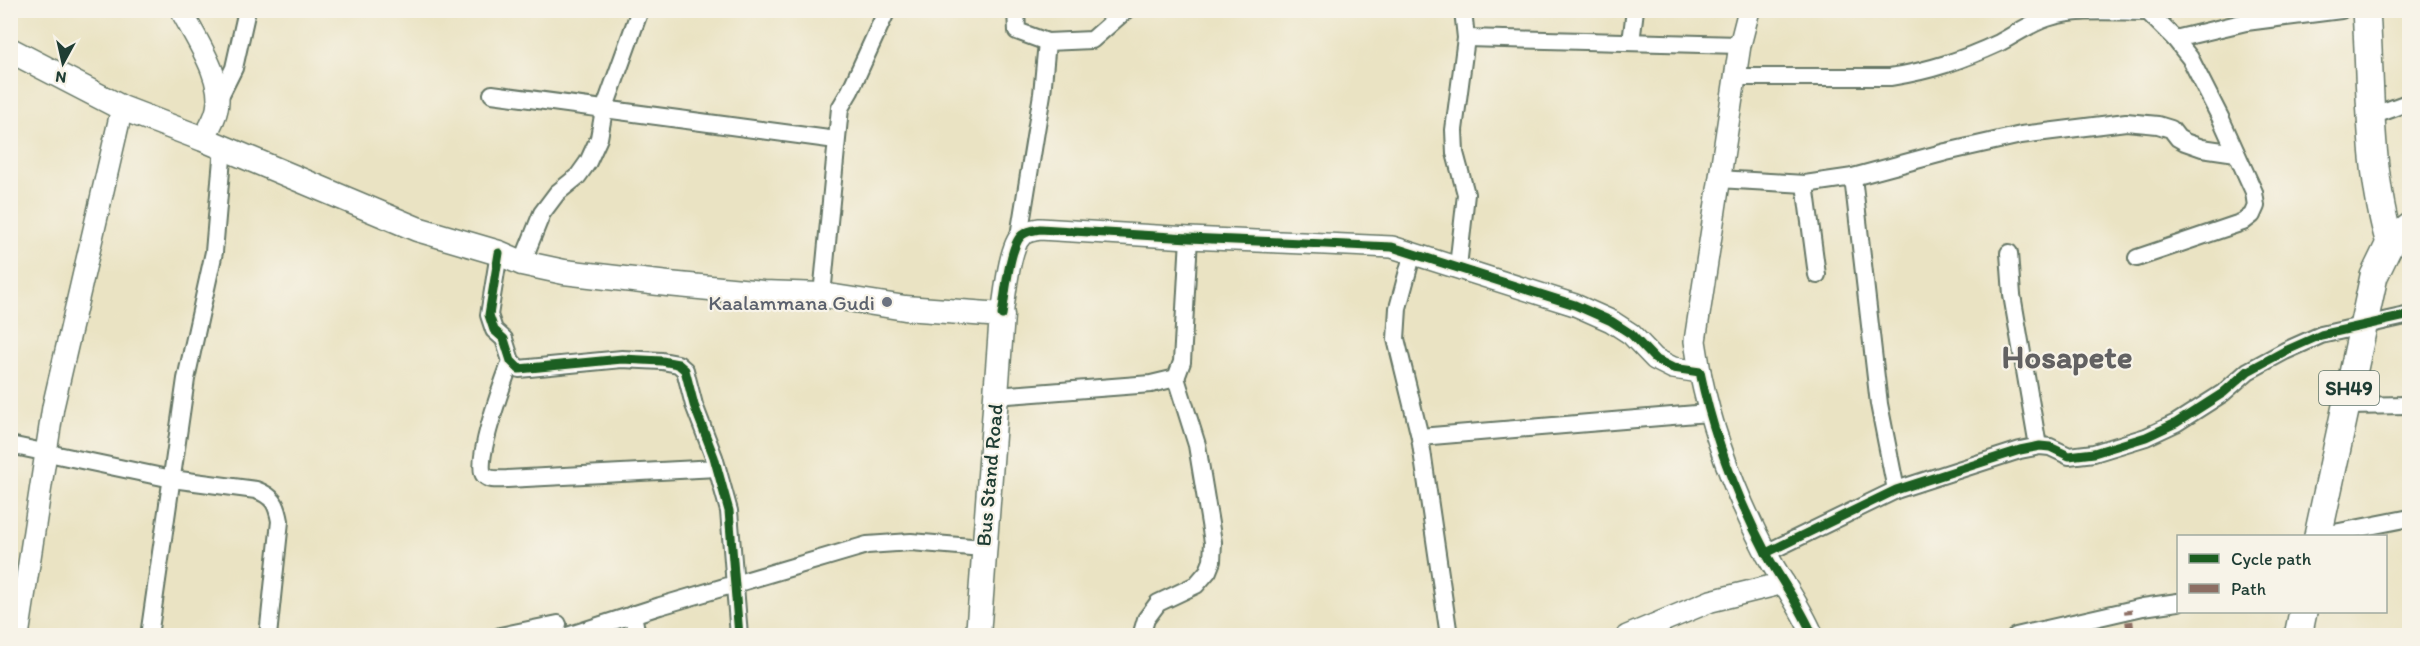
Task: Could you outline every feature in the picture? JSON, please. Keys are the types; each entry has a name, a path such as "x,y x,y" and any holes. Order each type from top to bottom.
{"main road":[{"name":"SH49","path":"2319,535 2374,276 2400,235 2383,222 2377,185 2366,10"},
{"path":"10,50 122,108 213,143 417,229 499,253 522,263 564,272 668,284 763,293 822,295 905,308 1002,315"},
{"name":"Bus Stand Road","path":"978,636 1002,315"},
{"path":"2298,636 2303,613"}],"street":[{"path":"181,10 215,76 219,98"},
{"path":"149,636 186,380 214,252 213,143 219,98 234,68 248,10"},
{"path":"522,263 542,213 557,193 578,176 588,162 599,138 604,110 640,10"},
{"path":"822,295 840,108 850,92 887,10"},
{"path":"1016,10 1017,31 1047,42 1092,39 1126,10"},
{"path":"1458,267 1466,194 1455,153 1454,130 1466,38 1463,10"},
{"path":"1631,42 1635,10"},
{"path":"1749,10 1740,45 1718,179 1695,341 1708,413 1733,477 1766,553 1813,636"},
{"path":"2175,39 2246,22 2342,10"},
{"path":"1736,77 1890,77 1912,74 1929,71 1976,54 2045,18 2073,12 2147,11 2190,58 2236,153 2253,192 2256,206 2252,215 2243,222 2137,258"},
{"path":"1466,38 1740,45"},
{"path":"1002,315 1014,248 1019,236 1042,94 1047,42"},
{"path":"492,94 836,140"},
{"path":"2372,116 2409,102"},
{"path":"18,636 53,406 122,108"},
{"path":"1718,179 1805,184 1853,177 2021,135 2126,122 2158,125 2171,129 2178,138 2185,142 2202,148 2236,153"},
{"path":"1853,177 1879,404 1896,490"},
{"path":"1805,184 1817,275"},
{"path":"1019,236 1028,231 1040,229 1392,247 1575,305 1611,321 1631,334 1654,359 1673,369 1700,372"},
{"path":"1140,636 1146,619 1158,603 1196,585 1208,571 1212,561 1213,542 1197,445 1176,378 1182,362 1189,238"},
{"path":"1413,252 1398,308 1396,339 1420,437 1449,636"},
{"path":"499,253 489,315 494,330 507,343 514,367 524,370 589,360 622,358 678,364 685,370 694,405 717,468 729,511 739,636"},
{"path":"2009,253 2012,295 2038,446"},
{"path":"1766,553 1896,490 2038,446 2050,447 2069,456 2094,453 2146,437 2176,423 2223,393 2248,371 2285,351 2321,335 2409,315"},
{"path":"511,361 496,404 484,452 481,468 487,477 507,479 717,468"},
{"path":"995,396 1151,384 1176,378"},
{"path":"2345,406 2409,405"},
{"path":"1420,437 1708,413"},
{"path":"10,445 172,479 256,490 268,494 276,504 280,521 268,636"},
{"path":"2324,535 2409,518"},
{"path":"500,636 562,630 633,614 867,545 911,543 983,548"},
{"path":"1627,636 1711,601 1784,583"},
{"path":"2016,636 2128,610 2177,602"},
{"path":"633,614 637,636"}],"marked path":[{"path":"2128,610 2130,628 2128,636"}],"cycle path":[{"path":"1002,315 1014,250 1022,235 1040,229 1392,247 1575,305 1611,321 1631,334 1655,359 1673,368 1700,372 1719,443 1736,489 1767,555 1813,636"},
{"path":"499,253 489,315 494,330 504,339 511,361 519,369 622,359 662,361 678,364 685,370 694,405 714,457 729,511 739,636"},
{"path":"1766,553 1896,490 2020,450 2040,446 2050,447 2069,456 2094,453 2146,437 2176,423 2223,393 2248,371 2285,351 2321,335 2410,315"}],"place":[{"name":"Kaalammana Gudi","path":"887,302"}],"district":[{"name":"Hosapete","path":"2067,356"}]}
